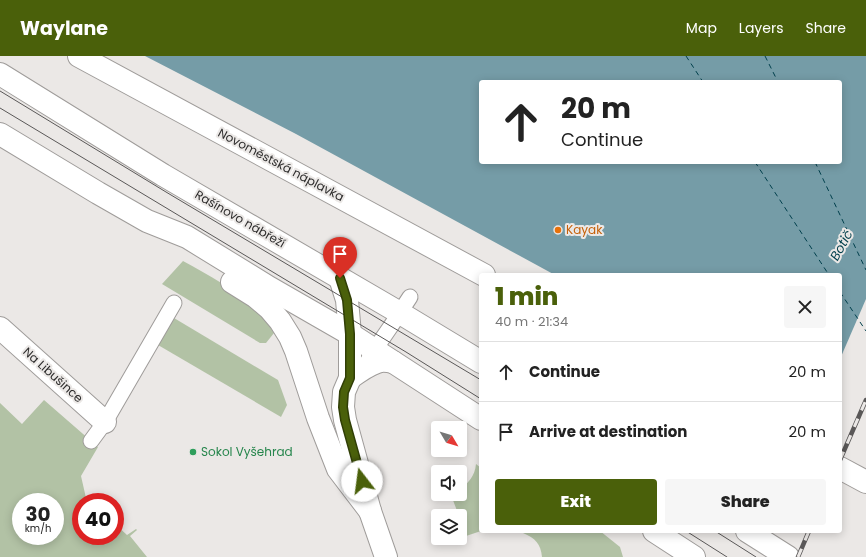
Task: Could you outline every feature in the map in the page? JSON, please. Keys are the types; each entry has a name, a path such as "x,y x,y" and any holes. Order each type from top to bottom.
{"street":[{"name":"Novoměstská náplavka","path":"79,56 480,273"},
{"name":"Rašínovo nábřeží","path":"0,74 163,175 340,278 405,305 479,360"},
{"path":"0,134 147,222 180,249 256,297 273,312 286,329 296,351 318,418 338,469 370,511"},
{"path":"147,222 187,237 270,288 350,334 479,418"},
{"path":"340,278 347,300 355,374"},
{"name":"Na Libušince","path":"0,328 105,422"},
{"path":"386,557 370,511 345,420 343,407 344,392 355,374 378,362 393,362"},
{"path":"842,469 866,482"},
{"path":"657,533 694,557"},
{"path":"750,533 788,557"}],"lane":[{"path":"91,441 105,422 174,303"},
{"path":"355,374 375,350 405,305"}],"green space":[{"path":"183,261 209,275 233,291 256,310 274,333 266,343 260,343 162,284"},
{"path":"174,318 278,380 287,405 281,417 158,345"},
{"path":"44,400 98,447 81,476 85,493 72,493 72,545 124,545 124,532 127,535 136,529 137,530 130,536 147,557 0,557 0,403 22,424"},
{"path":"476,464 479,466 479,532 467,536 467,509 456,509 453,501 467,501 467,483 473,476"},
{"path":"523,533 602,533 620,547 623,557 542,557 539,545 531,537"}],"water":[{"name":"Botič","path":"145,56 866,56 866,446 842,433 842,273 551,273 296,134"}],"pier":[{"path":"866,299 866,448 842,435 842,354"}],"ferry route":[{"path":"686,56 702,80"},
{"path":"765,56 777,80"},
{"path":"756,164 828,273"},
{"path":"816,164 866,270"},
{"path":"842,295 866,331"}],"tram line":[{"path":"0,91 479,379"},
{"path":"0,108 406,352 479,398"},
{"path":"689,533 727,557"},
{"path":"718,533 756,557"}],"railway":[{"path":"842,455 866,400"},
{"path":"798,557 808,533"}],"place":[{"name":"Kayak","path":"558,230"},
{"name":"Sokol Vyšehrad","path":"193,452"}],"route":[{"path":"340,278 347,300 350,334 350,378 344,392 343,407 345,420 362,481"}]}
